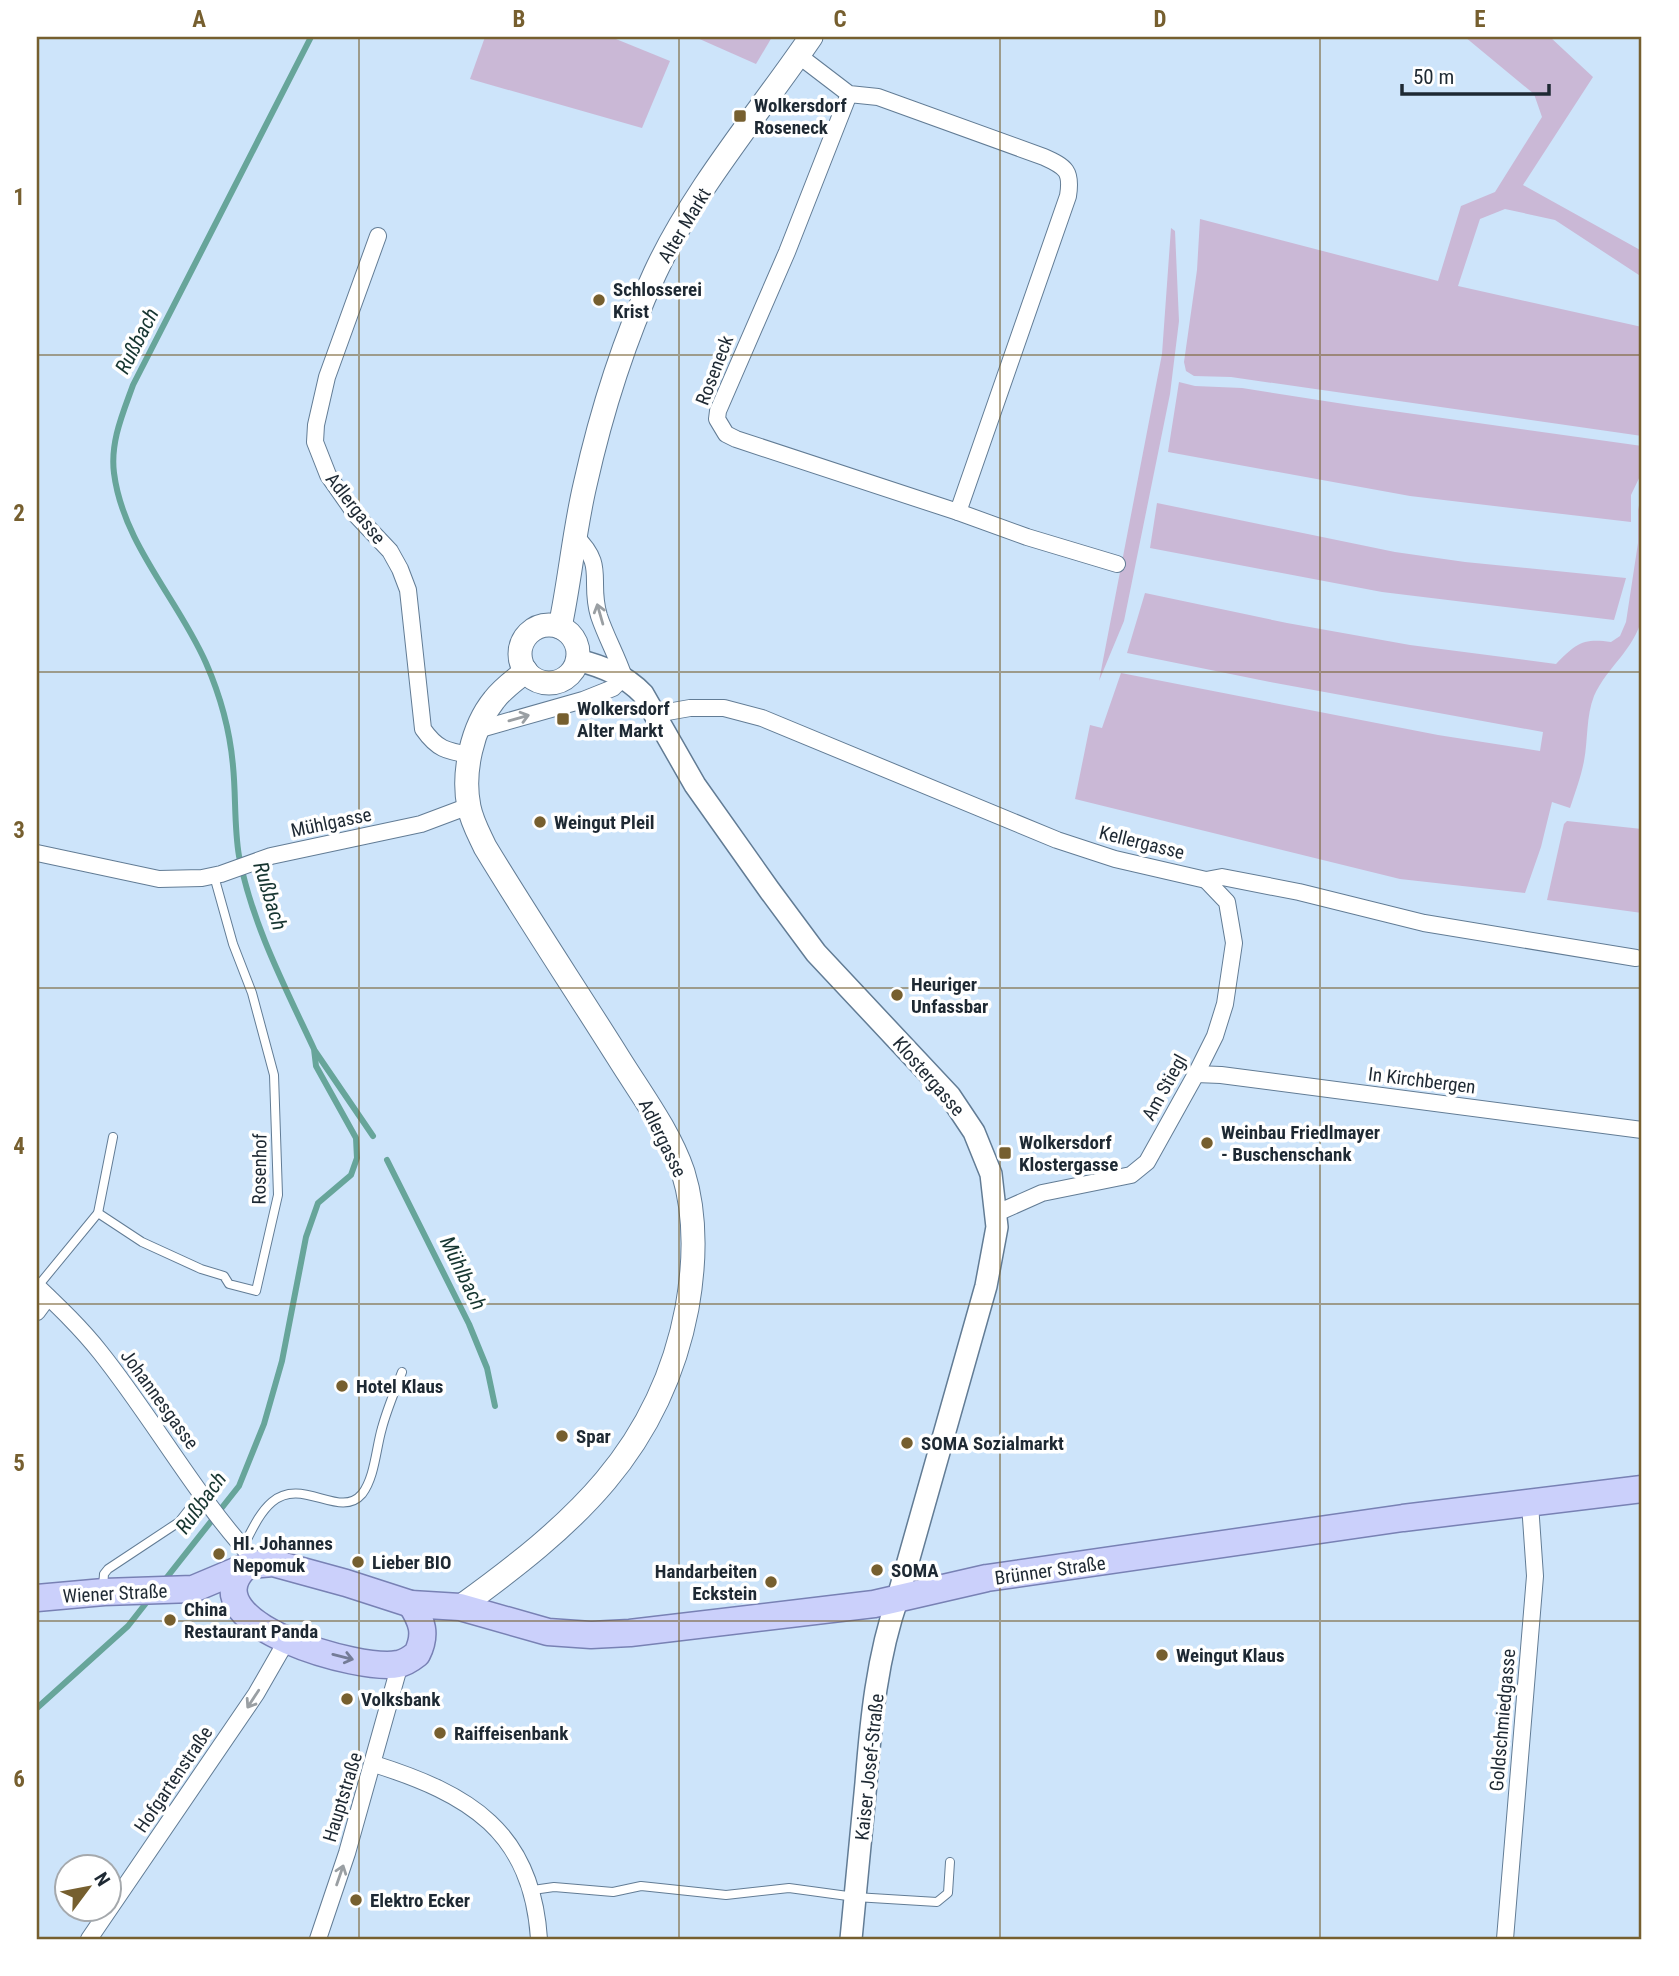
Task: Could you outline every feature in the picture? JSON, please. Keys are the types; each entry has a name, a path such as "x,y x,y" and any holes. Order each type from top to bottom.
{"main road":[{"name":"Alter Markt","path":"560,627 584,485 612,383 655,273 683,222 748,122 804,46"},
{"path":"552,625 567,631 576,643 577,660 570,674 555,682 539,681 526,671 520,657 526,636 538,627 552,625"},
{"name":"Adlergasse","path":"460,1607 520,1561 617,1469 644,1430 663,1391 678,1346 691,1286 694,1239 688,1191 676,1154 485,847 469,806 467,792 470,755 477,730 495,697 526,671"},
{"name":"Brünner Straße","path":"248,1560 293,1568 411,1604 460,1607 548,1632 592,1635 630,1633 874,1604 987,1578 1403,1518 1642,1489"},
{"path":"184,1589 248,1560"},
{"path":"242,1612 233,1590 234,1582 248,1560"},
{"path":"184,1589 242,1612 263,1629 287,1640 377,1665 400,1664 417,1654 424,1633 421,1620 411,1604"},
{"name":"Wiener Straße","path":"37,1598 116,1591 184,1589"},
{"path":"422,1645 441,1631 460,1607"}],"street":[{"path":"804,46 849,94 878,97 1044,157 1068,172 1068,196 958,512"},
{"name":"Roseneck","path":"849,94 717,419 726,434 736,439 1027,537 1117,564"},
{"name":"Adlergasse","path":"378,236 327,377 316,425 315,442 328,475 356,515 390,551 408,590 423,729 432,743 446,751 470,755"},
{"path":"477,730 583,700 613,688 624,677 597,607 591,552 575,536"},
{"name":"Klostergasse","path":"577,660 624,677 643,694 695,785 816,953 907,1048 963,1114 985,1155 997,1213 986,1286 898,1597"},
{"name":"Kellergasse","path":"656,714 690,708 724,708 762,718 1057,840 1115,859 1206,880 1222,877 1299,892 1424,923 1636,958"},
{"name":"Mühlgasse","path":"37,853 159,879 218,875 271,856 421,824 446,817 469,806"},
{"name":"Am Stiegl","path":"997,1213 1042,1193 1136,1172 1147,1162 1215,1036 1225,1004 1234,943 1227,902 1206,880"},
{"name":"In Kirchbergen","path":"1196,1074 1221,1075 1642,1130"},
{"path":"37,1312 41,1290"},
{"name":"Johannesgasse","path":"41,1290 75,1322 101,1354 248,1560"},
{"name":"Goldschmiedgasse","path":"1506,1939 1535,1576 1530,1504"},
{"name":"Kaiser Josef-Straße","path":"851,1939 871,1721 887,1628 898,1597"},
{"name":"Hofgartenstraße","path":"89,1939 256,1694 287,1640"},
{"name":"Hauptstraße","path":"317,1939 374,1764 400,1664"},
{"path":"374,1764 449,1793 489,1821 519,1859 533,1890 539,1939"}],"lane":[{"name":"Rosenhof","path":"98,1213 142,1242 201,1269 224,1276 229,1284 256,1291 278,1195 274,1075 252,993 233,944 218,875"},
{"path":"41,1290 98,1213 113,1138"},
{"path":"248,1560 264,1511 283,1495 295,1492 341,1503 352,1502 360,1496 368,1484 383,1426 402,1372"},
{"path":"116,1591 103,1578 108,1569 179,1522 204,1497"},
{"path":"533,1890 554,1887 613,1892 641,1886 726,1895 789,1888 855,1897 937,1902 948,1894 950,1862"}],"shaded area":[{"path":"485,37 611,37 670,61 642,128 470,79"},
{"path":"695,37 772,37 756,64"},
{"path":"1465,37 1550,37 1593,77 1523,185 1642,251 1642,277 1555,220 1505,209 1480,219 1458,286 1642,327 1642,436 1231,377 1194,376 1186,371 1184,362 1197,270 1200,219 1438,281 1461,206 1495,192 1542,117 1534,94"},
{"path":"1171,228 1175,231 1179,321 1170,394 1124,621 1099,681 1162,354"},
{"path":"1179,382 1195,386 1242,388 1642,446 1642,472 1631,495 1631,522 1410,496 1168,452"},
{"path":"1642,490 1642,618 1633,640 1594,696 1583,767 1570,808 1552,802 1541,847 1525,893 1400,879 1075,799 1090,725 1102,728 1121,673 1438,735 1540,751 1543,732 1127,653 1145,593 1410,645 1556,664 1580,644 1593,641 1611,642 1620,636 1626,622 1638,543 1638,510"},
{"path":"1157,503 1395,552 1465,562 1626,578 1614,620 1382,592 1150,548"},
{"path":"1567,821 1642,829 1642,913 1547,900 1564,824"}],"waterway":[{"name":"Rußbach","path":"164,1581 239,1486 264,1424 282,1361 306,1237 318,1203 351,1175 357,1158 356,1138 316,1066 314,1049 270,955 252,906 237,845 234,777 224,713 216,688 194,639 128,524 114,473 114,450 118,428 133,385 311,37"},
{"name":"Mühlbach","path":"315,1051 373,1136"},
{"name":"Mühlbach","path":"387,1160 469,1324 487,1368 495,1406"},
{"name":"Rußbach","path":"37,1708 128,1626 150,1598"}],"place":[{"name":"Wolkersdorf Roseneck","path":"740,116"},
{"name":"Schlosserei Krist","path":"599,300"},
{"name":"Wolkersdorf Alter Markt","path":"563,719"},
{"name":"Weingut Pleil","path":"540,822"},
{"name":"Heuriger Unfassbar","path":"897,995"},
{"name":"Weinbau Friedlmayer - Buschenschank","path":"1207,1143"},
{"name":"Wolkersdorf Klostergasse","path":"1005,1153"},
{"name":"Hotel Klaus","path":"342,1386"},
{"name":"Spar","path":"562,1436"},
{"name":"SOMA Sozialmarkt","path":"907,1443"},
{"name":"Hl. Johannes Nepomuk","path":"219,1554"},
{"name":"Lieber BIO","path":"358,1562"},
{"name":"SOMA","path":"877,1570"},
{"name":"Handarbeiten Eckstein","path":"771,1582"},
{"name":"China Restaurant Panda","path":"170,1620"},
{"name":"Weingut Klaus","path":"1162,1655"},
{"name":"Volksbank","path":"347,1699"},
{"name":"Raiffeisenbank","path":"440,1733"},
{"name":"Elektro Ecker","path":"356,1900"}]}
